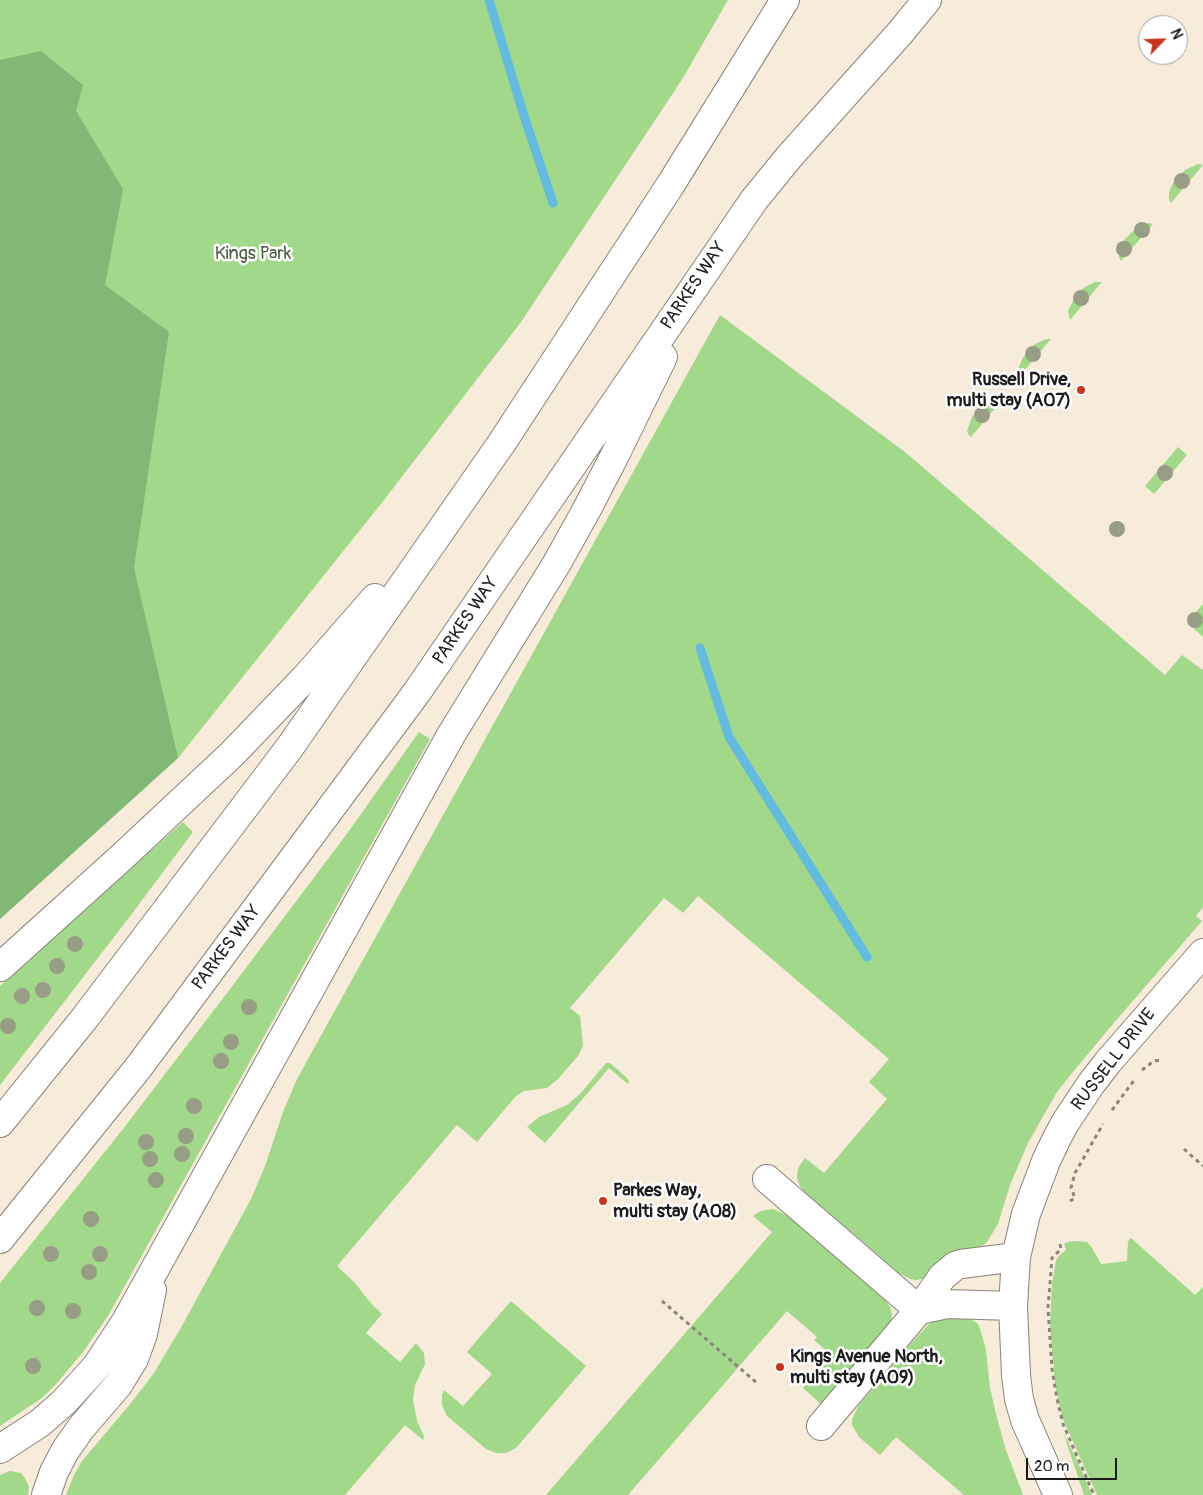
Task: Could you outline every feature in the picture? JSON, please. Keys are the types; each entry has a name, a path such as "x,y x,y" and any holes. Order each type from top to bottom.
{"main road":[{"path":"0,1123 84,1019 290,747 501,444 671,184 785,0"},
{"name":"PARKES WAY","path":"0,1239 138,1068 417,692 749,207 772,178 928,0"},
{"path":"0,1449 40,1423 82,1384 111,1346 125,1323 451,735 583,516 614,457 700,278"},
{"path":"0,966 123,856 232,754 306,677 467,493"},
{"name":"RUSSELL DRIVE","path":"1058,1495 1025,1420 1019,1399 1013,1306 1016,1257 1030,1206 1046,1161 1065,1123 1108,1062 1203,953"},
{"path":"767,1179 919,1310"},
{"path":"821,1426 919,1310 942,1278 954,1266 1016,1257"},
{"path":"46,1495 54,1472 65,1451 81,1428 118,1385 134,1359 143,1334 157,1264"},
{"path":"919,1310 947,1304 1013,1306"}],"path":[{"path":"1142,1070 1154,1061 1161,1060"},
{"path":"1112,1110 1136,1078"},
{"path":"1070,1201 1075,1198 1071,1188 1075,1173 1106,1118"},
{"path":"1184,1149 1203,1166"},
{"path":"1060,1244 1061,1249 1052,1258 1048,1308 1052,1369 1063,1424 1094,1495"},
{"path":"662,1301 756,1383"}],"green space":[{"name":"Kings Park","path":"0,0 728,0 683,78 521,322 384,500 178,758 0,919"},
{"path":"41,51 83,85 76,111 123,189 105,285 169,332 134,568 178,758 0,919 0,60"},
{"path":"1198,164 1203,165 1171,203 1169,192 1174,181 1185,170"},
{"path":"1148,223 1153,224 1121,261 1119,251 1124,240 1135,229"},
{"path":"1095,282 1102,282 1070,320 1068,311 1076,295 1085,287"},
{"path":"720,315 905,452 1165,675 1182,655 1203,670 1203,907 1196,916 1202,921 1057,1092 1028,1143 1010,1185 998,1224 987,1242 982,1246 963,1251 927,1278 916,1280 899,1273 803,1191 797,1177 798,1168 805,1158 824,1173 887,1099 869,1082 889,1059 698,896 683,913 664,898 570,1008 580,1016 583,1046 578,1056 558,1079 547,1088 524,1091 516,1096 477,1142 457,1125 337,1266 355,1283 382,1314 366,1333 400,1362 416,1343 424,1353 425,1364 415,1385 413,1400 417,1421 424,1436 423,1440 405,1425 345,1495 66,1495 82,1461 154,1373 182,1326 252,1197 297,1079"},
{"path":"1051,339 1018,378 1017,373 1022,359 1035,344"},
{"path":"996,398 1002,400 971,437 967,431 972,417 981,406"},
{"path":"1178,447 1187,455 1154,494 1145,486"},
{"path":"1203,604 1203,637 1187,622"},
{"path":"419,732 430,739 108,1316 83,1352 57,1383 42,1398 0,1426 0,1283 123,1129 227,993 349,831"},
{"path":"183,822 193,832 0,1085 0,986"},
{"path":"606,1063 610,1063 627,1078 628,1084 609,1068 545,1143 527,1127 539,1117 567,1105 581,1093"},
{"path":"773,1209 788,1216 884,1298 892,1314 891,1323 822,1405 803,1388 831,1355 814,1340 817,1337 787,1311 628,1495 546,1495 772,1232 753,1216 759,1212"},
{"path":"1131,1238 1195,1295 1203,1287 1203,1495 1097,1495 1062,1417 1055,1384 1050,1324 1052,1284 1056,1260 1066,1250 1064,1243 1073,1241 1087,1242 1101,1264 1127,1261 1128,1241"},
{"path":"511,1301 586,1366 516,1448 506,1453 496,1453 486,1449 447,1416 442,1405 442,1395 444,1390 463,1406 492,1374 467,1352"},
{"path":"946,1316 969,1318 978,1324 986,1350 990,1388 996,1414 1006,1450 1023,1495 964,1495 896,1437 880,1455 859,1437 852,1425 852,1420 858,1406 914,1340 929,1324"},
{"path":"1063,1432 1077,1460 1092,1495 1084,1495"},
{"path":"10,1471 21,1473 25,1478 29,1487 28,1495 0,1495 0,1475"}],"waterway":[{"path":"489,0 553,203"},
{"path":"700,648 729,737 867,957"}],"place":[{"name":"Russell Drive, multi stay (A07)","path":"1081,390"},
{"name":"Parkes Way, multi stay (A08)","path":"603,1201"},
{"name":"Kings Avenue North, multi stay (A09)","path":"780,1367"}]}
